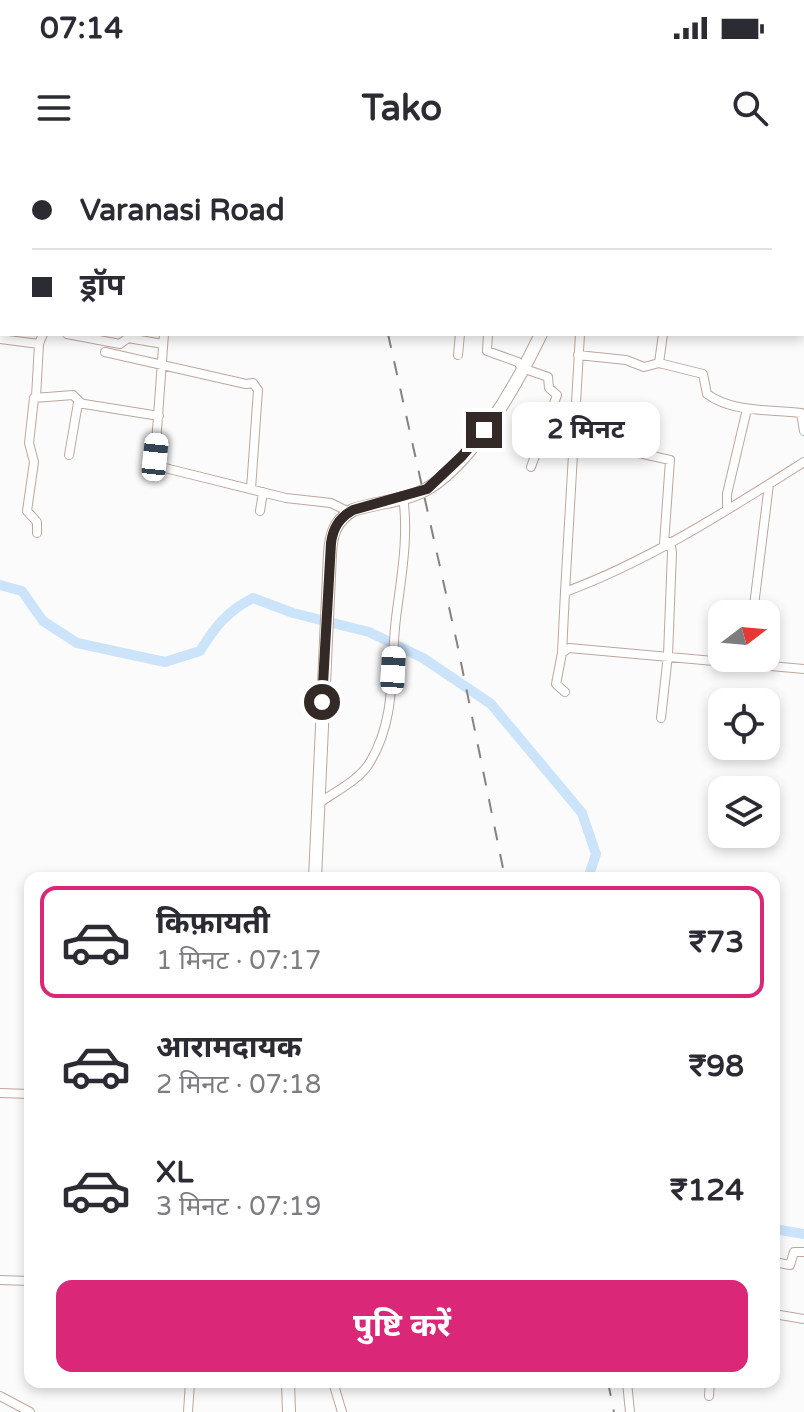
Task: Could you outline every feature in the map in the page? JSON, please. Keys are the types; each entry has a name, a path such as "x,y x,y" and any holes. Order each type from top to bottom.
{"highway":[{"path":"315,872 332,535 339,520 349,512 427,489 439,479 462,456 501,405 524,370 540,336"},
{"path":"288,1388 289,1412"}],"street":[{"path":"37,533 37,522 27,511 34,462 29,443 42,336"},
{"path":"78,336 120,344 128,338 164,339 155,457 159,468 291,499 331,503 349,512"},
{"path":"458,355 460,336"},
{"path":"488,336 487,351 518,362 524,370 548,377 549,388 557,395 531,467"},
{"path":"565,692 556,684 562,653 580,336"},
{"path":"659,363 663,336"},
{"path":"0,339 39,344"},
{"path":"105,352 162,367 253,383 258,390 251,489"},
{"path":"578,355 626,360 644,367 659,363 703,374 709,396 747,409 801,413 804,431"},
{"path":"36,397 73,395 80,402 159,416"},
{"path":"69,455 76,408 80,402"},
{"path":"727,510 727,494 747,409"},
{"path":"630,451 670,460 668,655 661,718"},
{"path":"565,592 600,579 667,543 804,462"},
{"path":"755,600 769,484"},
{"path":"260,511 263,492"},
{"path":"318,804 370,763 390,711 396,619 403,572 403,496"},
{"path":"562,653 569,648 708,658"},
{"path":"780,666 804,669"},
{"path":"0,1093 24,1094"},
{"path":"780,1263 790,1265 794,1252 804,1252"},
{"path":"0,1280 24,1281"},
{"path":"780,1315 804,1319"},
{"path":"188,1412 190,1388"},
{"path":"335,1388 342,1412"},
{"path":"628,1388 630,1412"},
{"path":"709,1396 710,1388"},
{"path":"0,1396 30,1412"}],"waterway":[{"path":"0,585 22,591 43,621 77,643 165,662 200,651 222,620 253,598 293,613 369,632 423,658 491,704 582,813 596,854 590,872"},
{"path":"780,1230 804,1234"}],"railway":[{"path":"388,336 457,643 504,872"},
{"path":"609,1388 614,1412"}],"route":[{"path":"322,702 331,543 336,525 353,510 427,489 484,430"}]}
